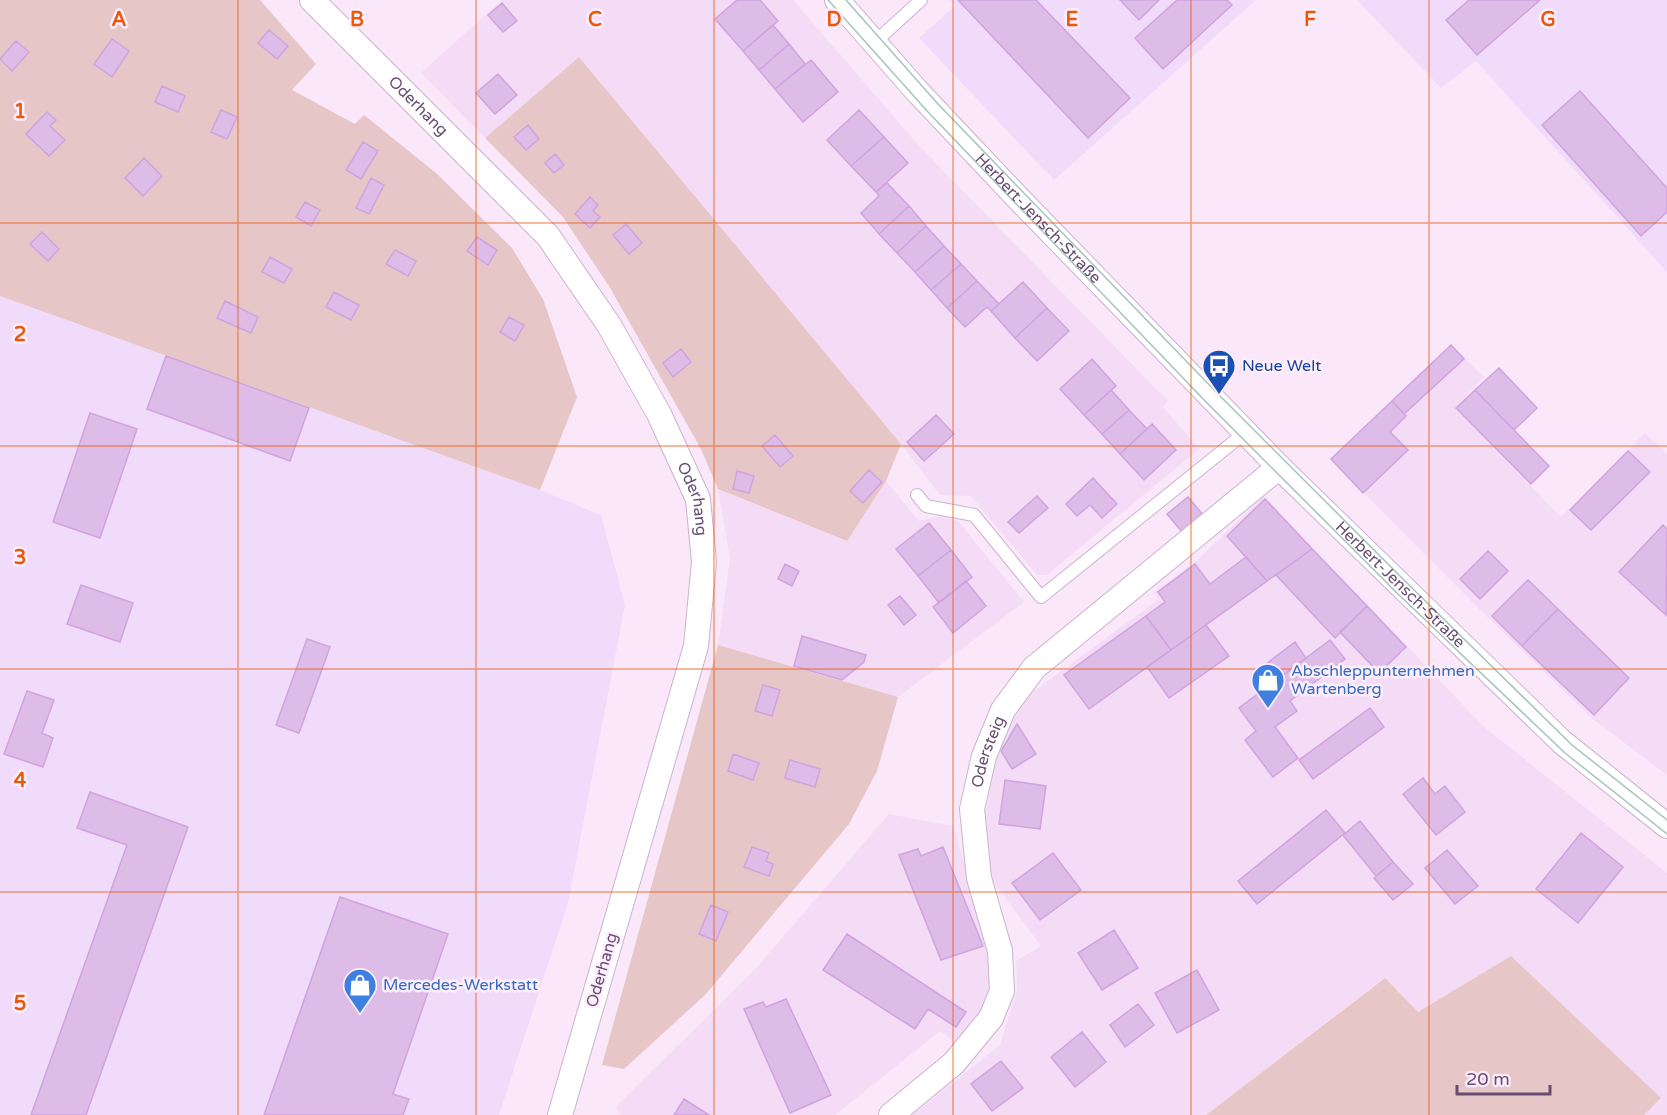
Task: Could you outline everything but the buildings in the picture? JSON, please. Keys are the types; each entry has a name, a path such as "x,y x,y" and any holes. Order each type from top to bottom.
{"street":[{"name":"Oderhang","path":"312,0 548,236 609,325 658,414 698,499 704,562 696,646 560,1115"},
{"name":"Herbert-Jensch-Straße","path":"837,0 874,43 1046,227 1280,467 1562,742 1667,826"},
{"name":"Odersteig","path":"891,1115 954,1064 991,1018 1002,991 1000,951 979,878 972,809 984,756 1003,710 1034,668 1280,467"}],"lane":[{"path":"874,43 921,0"},
{"path":"917,495 926,506 974,515 1041,597 1246,432"}],"shaded area":[{"path":"0,0 260,0 316,64 292,90 355,124 364,115 436,173 512,248 543,299 577,397 540,490 0,296"},
{"path":"502,0 793,0 920,147 1168,401 1163,407 1199,449 1047,575 1037,575 971,496 940,495 901,444 579,57 485,138 421,73"},
{"path":"950,0 1256,0 1054,180 919,38 955,6"},
{"path":"1357,0 1667,0 1667,272 1476,61 1441,88"},
{"path":"579,57 901,444 886,481 847,541 718,489 701,449 609,286 563,217 485,138"},
{"path":"0,296 540,490 601,515 625,605 568,903 499,1115 0,1115"},
{"path":"1451,344 1484,377 1455,408 1561,517 1645,433 1667,454 1667,775 1593,719 1475,605 1330,459"},
{"path":"886,481 919,521 940,516 958,521 1024,602 898,697 718,645 730,558 718,489 846,541"},
{"path":"1264,496 1483,726 1667,873 1667,1115 1644,1115 1661,1098 1511,956 1418,1012 1384,978 1206,1115 912,1115 1000,1045 1017,989 1016,961 1041,946 991,878 984,821 996,757 1023,699 1159,599 1154,592 1194,563"},
{"path":"718,645 898,697 877,771 849,824 705,995 624,1069 602,1065"},
{"path":"889,814 953,826 994,962 994,977 984,1005 958,1044 940,1031 835,1115 621,1115 616,1107 758,966"},
{"path":"1511,956 1661,1098 1644,1115 1206,1115 1385,978 1418,1012"}],"tram line":[{"path":"828,0 928,112 1208,404 1398,594 1565,753 1667,834"},
{"path":"846,0 938,104 1219,395 1408,584 1572,745 1667,820"}],"place":[{"name":"Neue Welt","path":"1219,395"},
{"name":"Abschleppunternehmen Wartenberg","path":"1268,709"},
{"name":"Mercedes-Werkstatt","path":"360,1014"}]}
